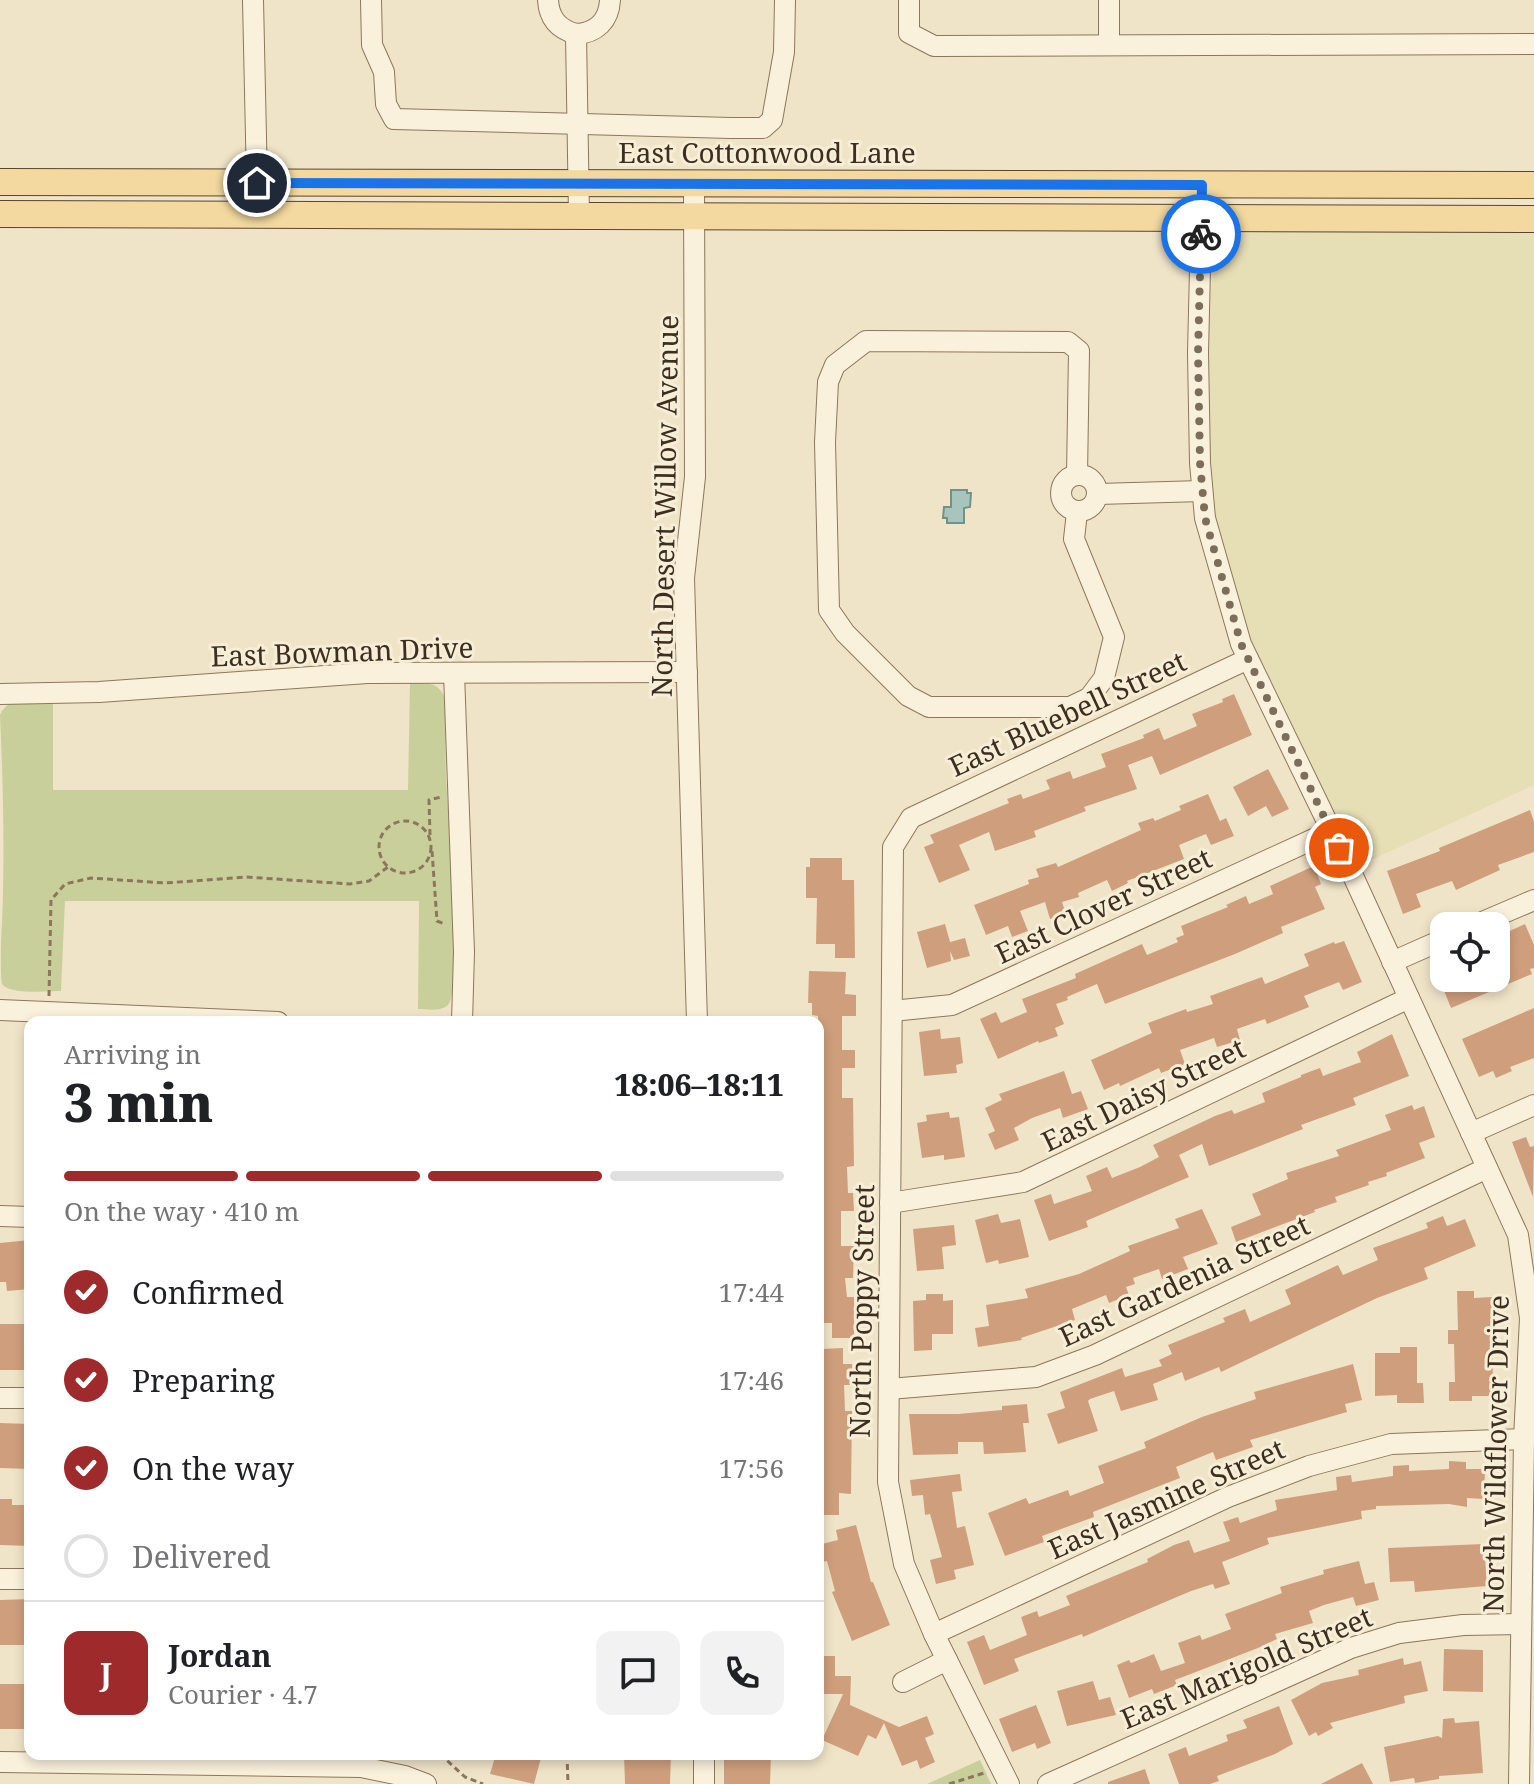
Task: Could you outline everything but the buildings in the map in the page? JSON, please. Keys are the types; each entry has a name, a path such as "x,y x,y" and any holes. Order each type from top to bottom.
{"main road":[{"name":"East Cottonwood Lane","path":"0,182 1534,185"},
{"path":"0,214 1534,219"}],"street":[{"path":"253,0 257,183"},
{"path":"371,0 372,45 384,72 386,104 394,119 763,128 772,120 782,65 785,0"},
{"path":"548,0 549,12 555,23 576,34 597,29 607,18 610,0"},
{"path":"909,0 909,33 934,46 1534,44"},
{"path":"1109,0 1109,45"},
{"path":"576,34 579,215"},
{"name":"North Desert Willow Avenue","path":"694,184 695,477 684,578 697,1016"},
{"name":"North Wildflower Drive","path":"1202,185 1198,353 1202,491 1205,518 1241,644 1518,1235 1530,1318 1524,1439 1519,1784"},
{"path":"1077,475 1079,351 1068,342 866,341 835,365 828,382 825,442 829,610 845,633 908,696 929,707 1070,707 1089,698 1104,678 1114,637 1074,539 1077,512"},
{"path":"1077,475 1084,475 1094,482 1098,494 1089,510 1077,512 1066,507 1061,496 1063,485 1077,475"},
{"path":"1098,494 1202,491"},
{"name":"East Bluebell Street","path":"911,818 1248,659"},
{"name":"East Bowman Drive","path":"0,694 99,692 312,675 687,672"},
{"path":"454,673 464,952 462,1016"},
{"name":"North Poppy Street","path":"911,818 893,847 888,1482 904,1564 934,1634 1009,1784"},
{"name":"East Clover Street","path":"892,1011 952,1005 1331,831"},
{"path":"1506,912 1534,900"},
{"path":"1392,962 1430,945"},
{"name":"East Daisy Street","path":"890,1203 1023,1182 1409,998"},
{"path":"0,1010 139,1016"},
{"path":"1471,1133 1534,1105"},
{"name":"East Gardenia Street","path":"889,1389 1036,1377 1095,1355 1487,1168"},
{"path":"0,1216 24,1217"},
{"path":"0,1398 24,1398"},
{"name":"East Jasmine Street","path":"934,1634 1228,1497 1309,1466 1391,1444 1524,1439"},
{"path":"0,1579 24,1579"},
{"name":"East Marigold Street","path":"1048,1784 1351,1648 1399,1633 1463,1625 1521,1624"},
{"path":"903,1682 947,1660"},
{"path":"704,1760 704,1784"},
{"path":"0,1762 361,1767 405,1776 426,1784"}],"path":[{"path":"444,796 429,800 430,839 437,921 452,924"},
{"path":"430,839 414,822 396,822 388,827 379,842 379,851 388,867 413,872 427,863 432,847"},
{"path":"49,989 51,900 65,884 91,878 165,883 246,877 359,884 379,876 388,867"},
{"path":"447,1760 465,1777 483,1784"},
{"path":"567,1760 568,1784"},
{"path":"949,1784 983,1774"}],"shaded area":[{"path":"1534,227 1534,785 1354,868 1254,658 1213,515 1207,455 1208,306 1219,241 1229,229"}],"green space":[{"path":"410,683 435,686 445,698 454,935 452,992 448,1005 442,1009 418,1009 419,901 65,901 61,991 20,991 2,984 3,793 0,715 9,704 22,700 53,701 53,790 408,790"},
{"path":"980,1760 991,1784 927,1784"}],"water":[{"path":"951,490 971,493 970,507 964,508 964,523 947,523 947,518 943,518 944,507 951,507"}],"way so far":[{"path":"1201,234 1198,353 1200,463 1205,518 1241,644 1339,848"}],"route":[{"path":"257,183 1202,185 1201,234"}]}
